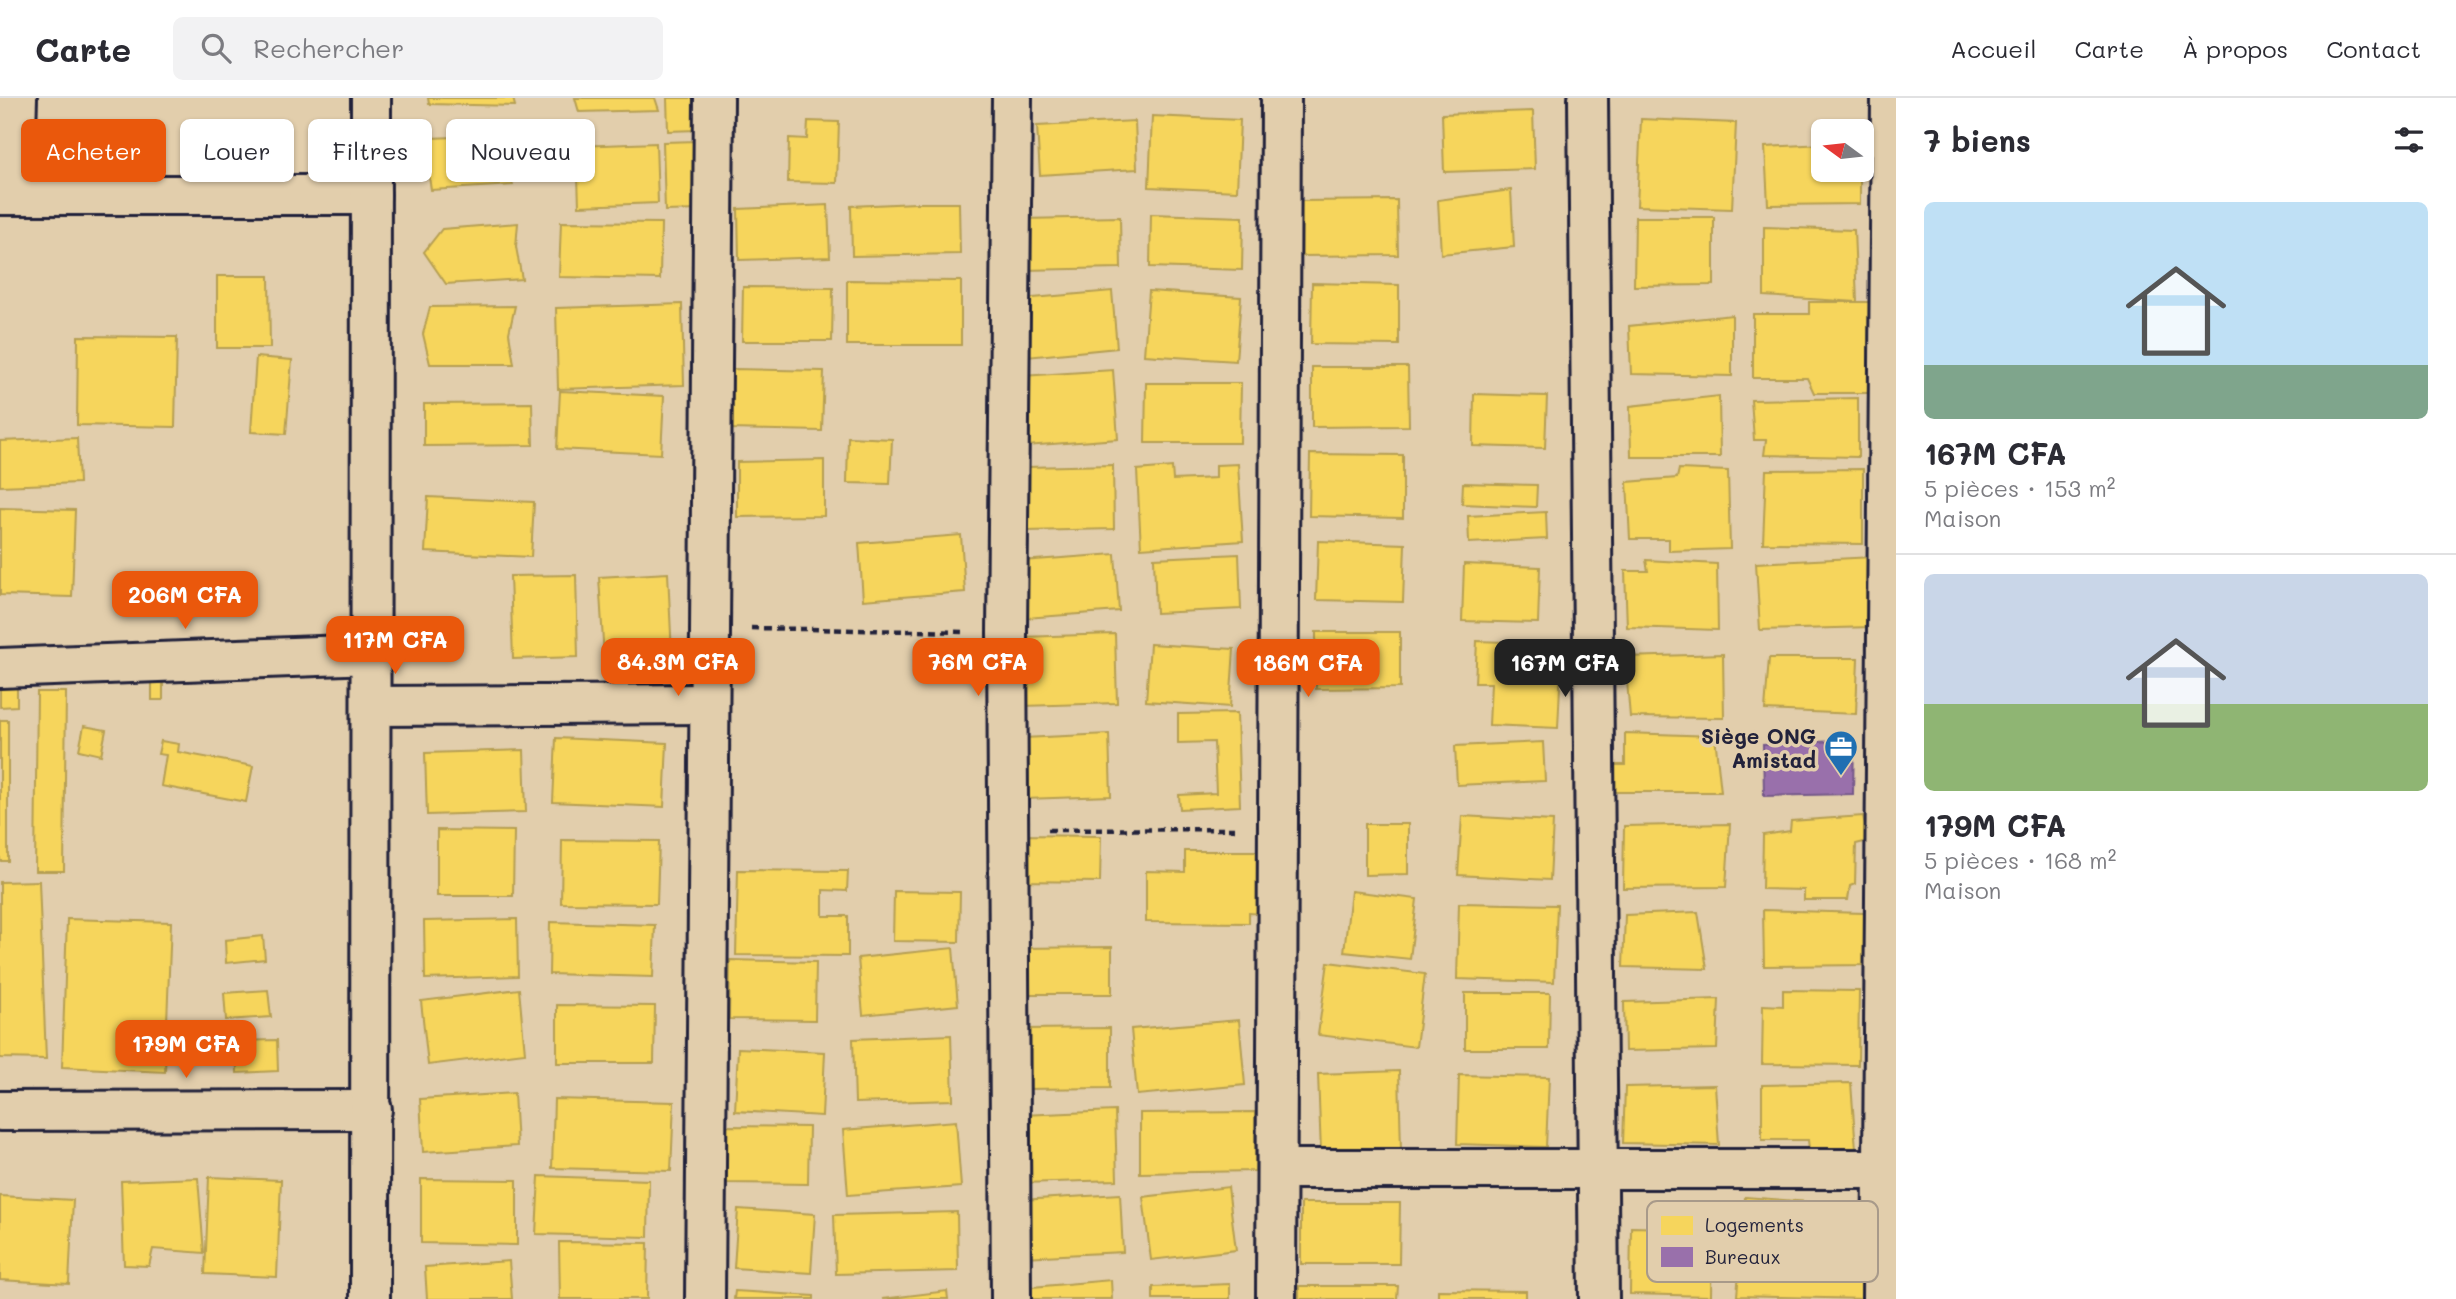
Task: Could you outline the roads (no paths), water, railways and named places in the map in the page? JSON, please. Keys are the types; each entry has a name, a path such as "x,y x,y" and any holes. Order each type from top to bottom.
{"street":[{"path":"17,98 7,195 371,195"},
{"path":"370,1299 371,98"},
{"path":"705,1299 714,98"},
{"path":"1011,1299 1007,633 1012,98"},
{"path":"1276,1299 1281,98"},
{"path":"1588,98 1600,1299"},
{"path":"1882,1299 1890,1169 1891,98"},
{"path":"0,667 372,654"},
{"path":"371,706 708,704"},
{"path":"0,1111 372,1110"},
{"path":"1277,1169 1890,1169"}],"place":[{"name":"Siège ONG Amistad","path":"1841,777"}]}
